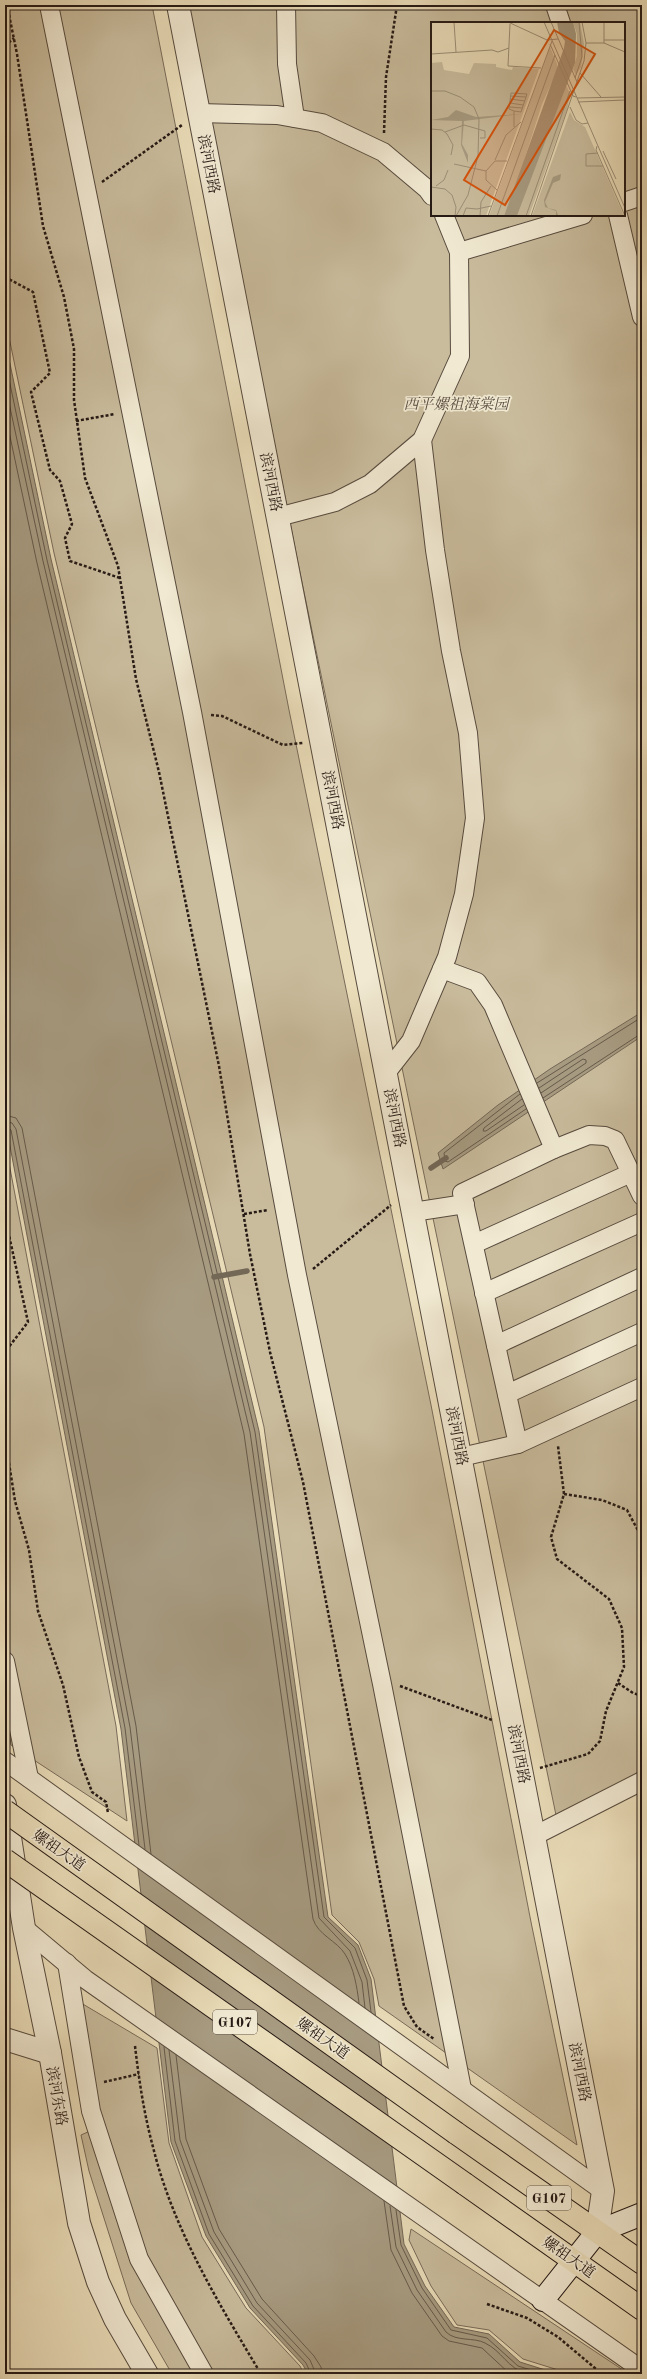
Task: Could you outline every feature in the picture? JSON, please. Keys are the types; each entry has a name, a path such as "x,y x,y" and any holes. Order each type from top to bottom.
{"highway":[{"name":"嫘祖大道","path":"5,1812 456,2133 642,2263"},
{"name":"嫘祖大道","path":"5,1860 575,2260 642,2309"}],"street":[{"path":"49,5 192,712 297,1275 382,1684 455,2083"},
{"name":"滨河西路","path":"178,5 603,2191 597,2232"},
{"path":"286,5 287,64 295,118"},
{"path":"555,5 561,22"},
{"path":"199,113 277,114 322,123 383,152 427,189 431,195"},
{"path":"625,202 642,196"},
{"path":"278,517 335,502 370,484 422,440 460,356 459,252 444,216"},
{"path":"459,252 580,216"},
{"path":"618,216 642,317"},
{"path":"386,1073 411,1041 442,968 464,894 475,818 468,733 451,651 435,550 422,440"},
{"path":"442,968 477,982 493,1005 554,1149"},
{"path":"518,1444 462,1193 554,1149 589,1135 606,1136 615,1140 642,1196"},
{"path":"474,1244 630,1173"},
{"path":"413,1212 465,1204"},
{"path":"484,1293 642,1222"},
{"path":"496,1345 642,1277"},
{"path":"507,1394 642,1332"},
{"path":"461,1457 518,1444 642,1387"},
{"path":"5,1661 29,1778"},
{"path":"5,1761 455,2083 603,2191"},
{"path":"534,1836 642,1781"},
{"name":"滨河东路","path":"5,1805 24,1928 50,2053 79,2222 98,2282 115,2319 147,2374"},
{"path":"24,1928 85,1979 642,2370"},
{"path":"66,1963 91,2111 139,2259 204,2374"},
{"path":"5,2039 50,2053"},
{"path":"543,2300 597,2232 642,2214"}],"path":[{"path":"7,5 14,38 43,226 64,297 74,349 74,400 85,478 118,566 136,679 159,772 219,1066 244,1214 270,1352 303,1482 404,2006 417,2027 438,2041"},
{"path":"383,152 386,77 397,5"},
{"path":"5,46 14,38"},
{"path":"87,192 199,113"},
{"path":"5,277 33,292 50,373 31,392 50,470 60,481 72,524 65,538 70,561 120,578"},
{"path":"76,421 131,411"},
{"path":"192,712 222,716 283,745 321,742"},
{"path":"297,1275 313,1268 409,1190"},
{"path":"244,1214 285,1208"},
{"path":"5,1217 28,1322 5,1352"},
{"path":"522,1774 588,1754 600,1741 606,1711 624,1667 622,1628 609,1599 557,1559 551,1537 564,1494 555,1427"},
{"path":"5,1438 16,1501 29,1550 38,1611 63,1685 79,1757 92,1792 106,1802 108,1813"},
{"path":"564,1494 602,1500 627,1510 642,1538"},
{"path":"618,1683 632,1693 642,1696"},
{"path":"382,1684 400,1686 514,1728"},
{"path":"135,2046 153,2148 174,2213 215,2297 261,2374"},
{"path":"86,2086 139,2074"},
{"path":"487,2304 527,2318 558,2337 602,2374"}],"green space":[{"path":"5,5 152,5 289,710 431,1405 531,1922 577,2145 379,2006 374,1979 359,1942 332,1915 264,1427 54,553 5,318"},
{"name":"西平嫘祖海棠园","path":"188,5 642,5 642,1775 557,1820 297,558"},
{"path":"5,1142 116,1726 127,1821 11,1745 5,1704"},
{"path":"76,2000 157,2048 169,2143 202,2237 246,2308 300,2366 304,2374 172,2374 131,2303 89,2171 81,2135 99,2127"},
{"path":"411,2229 629,2374 571,2374 523,2359 489,2330 457,2325 431,2286 409,2240"}],"water":[{"path":"5,340 51,559 259,1431 328,1917 358,1945 371,1979 404,2244 425,2286 454,2327 489,2334 520,2362 558,2374 308,2374 303,2365 250,2308 206,2236 171,2142 121,1729 5,1120"},
{"path":"642,1012 642,1036 443,1169 438,1153 498,1105 550,1069"}],"waterway":[{"path":"431,1168 446,1158"},
{"path":"214,1277 247,1271"}]}
